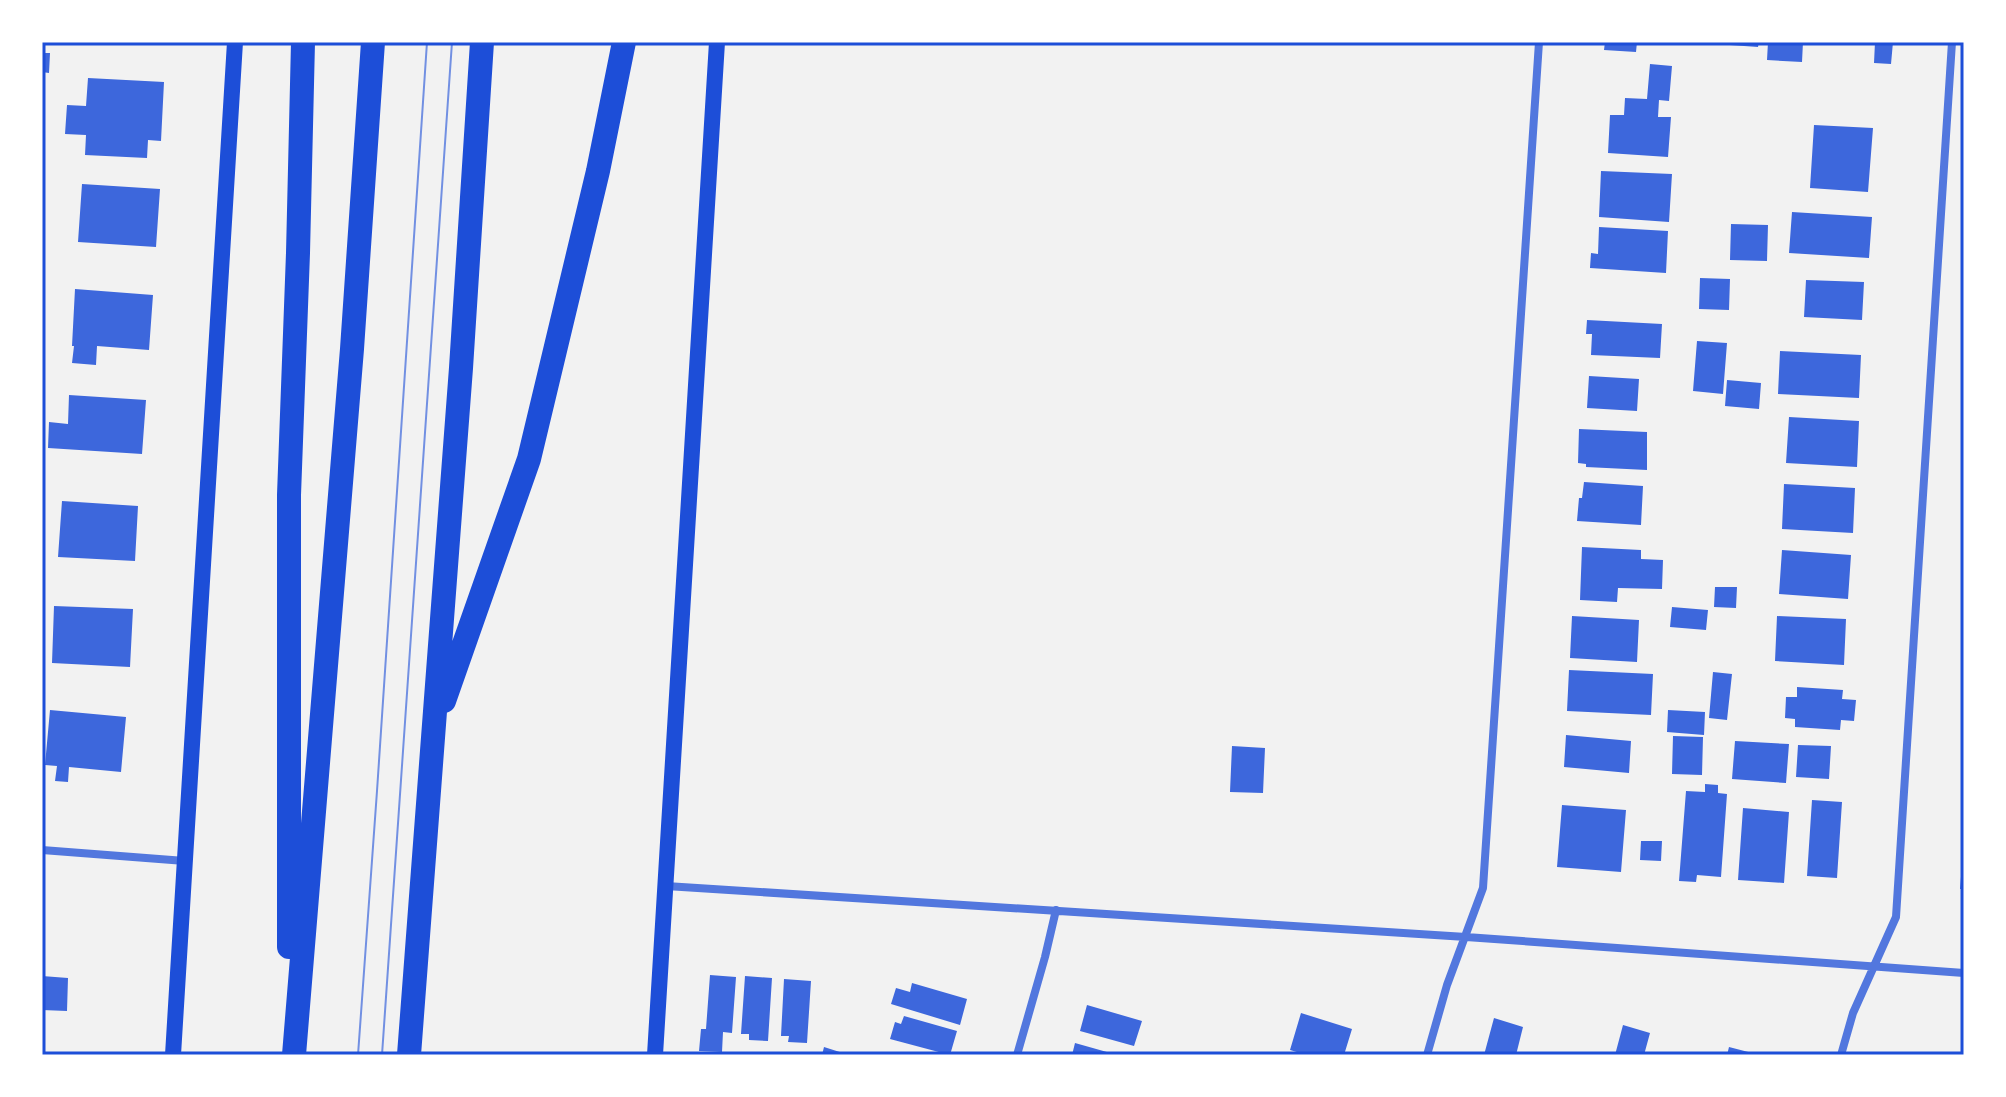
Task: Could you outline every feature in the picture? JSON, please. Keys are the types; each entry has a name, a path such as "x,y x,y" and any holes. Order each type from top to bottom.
{"highway":[{"path":"291,1055 289,495 303,42"},
{"path":"291,1055 352,349 373,42"},
{"path":"409,1055 461,368 482,42"},
{"path":"433,734 529,459 598,171 624,42"}],"main road":[{"path":"173,1055 235,42"},
{"path":"655,1055 717,42"}],"street":[{"path":"1427,1055 1447,985 1483,888 1539,42"},
{"path":"1841,1055 1853,1013 1896,917 1952,42"},
{"path":"42,850 186,861"},
{"path":"666,886 1466,937 1964,973"},
{"path":"1017,1055 1056,910"}],"building":[{"path":"1605,42 1637,42 1636,52 1604,50"},
{"path":"1717,42 1759,42 1758,47"},
{"path":"1768,42 1803,42 1802,62 1767,60"},
{"path":"1875,42 1893,42 1891,64 1874,63"},
{"path":"42,53 50,53 49,73 42,72"},
{"path":"1650,64 1672,66 1669,101 1659,100 1658,117 1671,117 1668,157 1608,153 1610,115 1624,115 1625,98 1647,99"},
{"path":"88,78 164,82 161,141 148,140 147,158 85,155 86,135 65,134 67,105 86,106"},
{"path":"1814,125 1873,128 1868,192 1810,188"},
{"path":"1601,171 1672,174 1669,222 1599,217"},
{"path":"82,184 160,189 156,247 78,242"},
{"path":"1792,212 1872,217 1869,258 1789,253"},
{"path":"1731,224 1768,225 1767,261 1730,260"},
{"path":"1599,227 1668,231 1666,273 1590,268 1591,253 1598,254"},
{"path":"1700,278 1730,279 1729,310 1699,309"},
{"path":"1806,280 1864,282 1862,320 1804,317"},
{"path":"75,289 153,295 149,350 97,346 96,365 72,363"},
{"path":"1587,320 1662,324 1660,358 1591,355 1592,334 1586,334"},
{"path":"1697,341 1727,343 1723,394 1693,391"},
{"path":"1780,351 1861,355 1859,398 1778,394"},
{"path":"1589,376 1639,379 1637,411 1587,408"},
{"path":"1727,380 1761,383 1759,409 1725,406"},
{"path":"69,395 146,400 142,454 48,448 49,422 68,424"},
{"path":"1789,417 1859,421 1857,467 1786,463"},
{"path":"1579,429 1647,432 1647,470 1586,467 1586,464 1578,463"},
{"path":"1584,482 1643,486 1641,525 1577,521"},
{"path":"1784,484 1855,488 1853,533 1782,529"},
{"path":"62,501 138,506 135,561 58,557"},
{"path":"1582,547 1641,550 1641,559 1663,560 1662,589 1618,588 1617,602 1580,600"},
{"path":"1782,550 1851,555 1848,599 1779,594"},
{"path":"1715,587 1737,587 1736,608 1714,607"},
{"path":"54,606 133,609 130,667 52,663"},
{"path":"1672,607 1708,610 1706,630 1670,627"},
{"path":"1572,616 1639,620 1637,662 1570,658"},
{"path":"1777,616 1846,619 1844,665 1775,661"},
{"path":"1569,670 1653,674 1651,715 1567,711"},
{"path":"1713,672 1732,674 1727,720 1709,718"},
{"path":"1797,687 1843,690 1842,699 1856,700 1854,721 1841,720 1840,730 1795,727 1795,719 1785,718 1786,697 1797,697"},
{"path":"50,710 126,717 121,772 69,767 68,782 55,781 57,766 45,765"},
{"path":"1668,710 1705,712 1704,735 1667,732"},
{"path":"1566,735 1631,741 1629,773 1564,767"},
{"path":"1673,736 1703,737 1702,775 1672,774"},
{"path":"1735,741 1789,744 1786,783 1732,779"},
{"path":"1798,745 1831,746 1829,779 1796,777"},
{"path":"1232,746 1265,748 1263,793 1230,792"},
{"path":"1705,784 1718,785 1718,793 1727,794 1721,877 1697,875 1696,882 1679,881 1686,791 1705,792"},
{"path":"1812,800 1842,802 1837,878 1807,876"},
{"path":"1562,805 1626,810 1621,872 1557,867"},
{"path":"1743,808 1789,812 1784,883 1738,880"},
{"path":"1641,841 1662,841 1661,861 1640,860"},
{"path":"1962,864 1964,889 1960,889"},
{"path":"710,975 736,977 732,1033 723,1032 722,1052 699,1051 701,1029 706,1029"},
{"path":"42,976 68,978 67,1011 42,1010"},
{"path":"745,976 772,978 768,1041 749,1040 749,1034 741,1034"},
{"path":"784,979 811,981 807,1043 788,1042 789,1036 781,1036"},
{"path":"912,983 967,999 960,1025 891,1004 896,988 910,992"},
{"path":"1087,1005 1142,1021 1134,1046 1080,1031"},
{"path":"1301,1013 1352,1029 1344,1055 1307,1055 1290,1050"},
{"path":"904,1016 957,1031 950,1055 890,1039 895,1022 901,1024"},
{"path":"1494,1018 1523,1027 1516,1055 1484,1055"},
{"path":"1623,1025 1650,1033 1644,1055 1615,1055"},
{"path":"1075,1043 1114,1054 1114,1055 1072,1055"},
{"path":"824,1047 846,1054 846,1055 822,1055"},
{"path":"1729,1047 1756,1054 1756,1055 1727,1055"}],"tram line":[{"path":"358,1055 427,42"},
{"path":"382,1055 452,42"}]}
